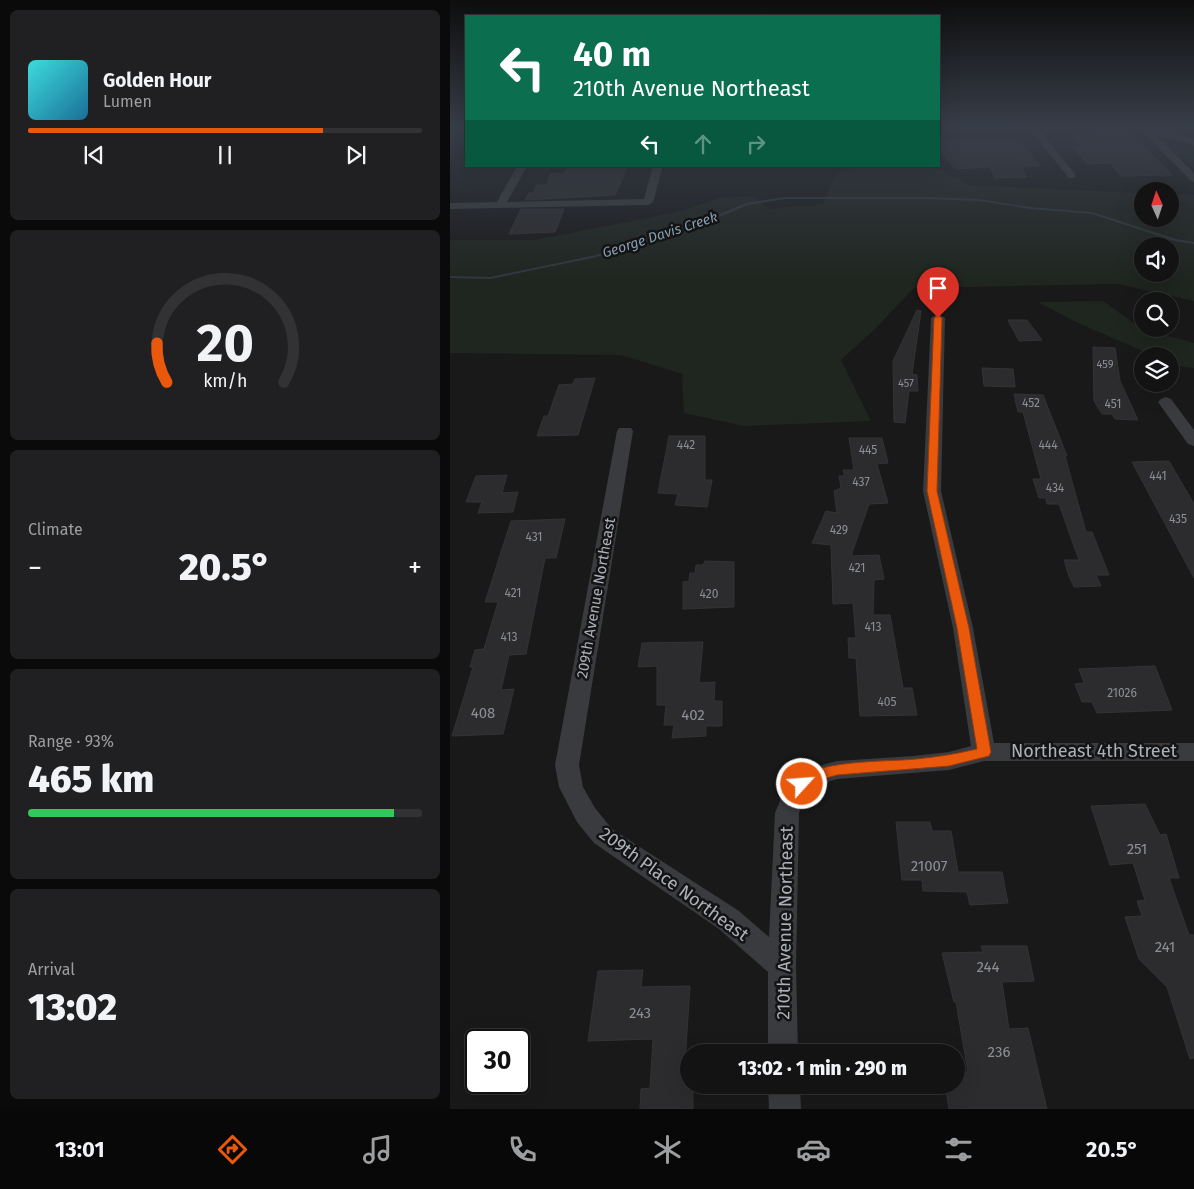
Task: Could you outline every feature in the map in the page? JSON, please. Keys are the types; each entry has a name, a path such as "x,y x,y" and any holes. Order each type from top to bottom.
{"street":[{"path":"500,205 515,178"},
{"path":"450,206 648,202 655,178"},
{"path":"938,318 932,491 963,628 984,752"},
{"path":"1166,402 1194,441"},
{"name":"209th Avenue Northeast","path":"568,765 625,431"},
{"name":"Northeast 4th Street","path":"816,776 837,770 949,761 984,752 1194,752"},
{"name":"209th Place Northeast","path":"568,765 571,787 586,815 603,836 729,920 782,966"},
{"name":"210th Avenue Northeast","path":"783,1044 782,966 787,813 793,798 802,784 816,776"},
{"path":"784,1094 785,1109"}],"shaded area":[{"path":"834,178 955,178 969,185 1134,193 1134,228 1179,228 1179,194 1194,195 1194,301 1179,298 1179,292 1153,292 1117,284 914,288 874,330 841,360 871,421 744,426 684,413 682,374 621,355 450,353 450,240 535,240 677,212 721,198 754,196 767,209 823,204"},
{"path":"1103,301 1134,323 1134,337 1172,337 1194,343 1194,368 1179,367 1179,347 1134,347 1076,322 1038,302"}],"building":[{"path":"549,178 623,178 615,195 525,200 529,193 533,193 537,185 547,185"},
{"path":"521,209 564,209 555,232 509,234"},
{"path":"917,310 921,311 912,374 917,375 918,391 909,391 905,423 894,422 893,361"},
{"path":"1008,320 1027,320 1042,340 1019,341"},
{"path":"1093,347 1115,348 1120,381 1138,420 1115,419 1112,414 1102,414 1094,401"},
{"path":"982,368 1013,369 1015,387 984,386"},
{"path":"595,378 578,435 537,436 544,416 548,416 559,385 573,384 575,379"},
{"path":"1014,394 1043,395 1067,456 1065,456 1086,532 1092,532 1109,575 1096,575 1101,586 1074,587 1069,576 1064,560 1079,560 1059,504 1047,504 1046,498 1039,498 1033,479 1041,479 1023,412 1018,412"},
{"path":"669,436 705,436 705,480 712,480 707,507 675,505 678,494 658,493"},
{"path":"849,438 882,438 888,463 877,464 888,503 869,504 851,556 879,555 884,579 874,580 873,615 890,615 903,688 912,688 917,715 860,716 856,658 849,658 848,638 856,638 853,603 833,604 831,545 812,543 826,511 837,513 834,491 841,488 839,476 845,476 843,470 854,470"},
{"path":"1169,461 1194,504 1194,578 1132,462"},
{"path":"507,475 502,493 518,492 513,512 478,513 482,502 466,502 476,476"},
{"path":"565,519 556,558 545,558 526,654 509,655 501,690 514,689 503,734 452,736 473,667 470,667 475,650 484,649 498,602 485,602 511,521"},
{"path":"705,561 734,562 734,607 683,609 683,582 689,581 690,573 695,573 696,565 703,565"},
{"path":"703,642 699,683 715,682 714,701 722,701 722,726 706,726 706,736 672,738 674,725 664,725 666,705 657,705 657,666 638,667 642,643"},
{"path":"1155,666 1172,710 1097,713 1092,702 1082,702 1075,684 1084,683 1079,669"},
{"path":"1145,804 1160,835 1166,834 1179,878 1169,878 1189,935 1194,935 1194,1058 1190,1059 1167,987 1139,959 1125,917 1142,916 1137,901 1145,900 1133,863 1110,865 1091,806"},
{"path":"896,822 930,822 932,831 951,831 958,872 1002,872 1008,903 970,905 967,892 923,891 922,880 902,880"},
{"path":"981,946 1027,946 1034,981 1002,982 1009,1029 1028,1028 1047,1109 949,1109 946,1094 965,1094 965,1072 968,1072 965,1044 963,1044 956,1002 954,1002 942,953 983,952"},
{"path":"643,970 641,987 690,986 686,1044 680,1044 680,1094 693,1094 693,1109 640,1109 641,1089 650,1088 653,1039 588,1041 598,971"}],"waterway":[{"name":"George Davis Creek","path":"450,277 490,278 597,256 706,221 747,204 785,198 979,200 1030,208 1092,213 1175,240 1194,243"}],"route":[{"path":"802,784 816,776 837,770 949,761 984,752 963,628 932,491 938,318"}]}
